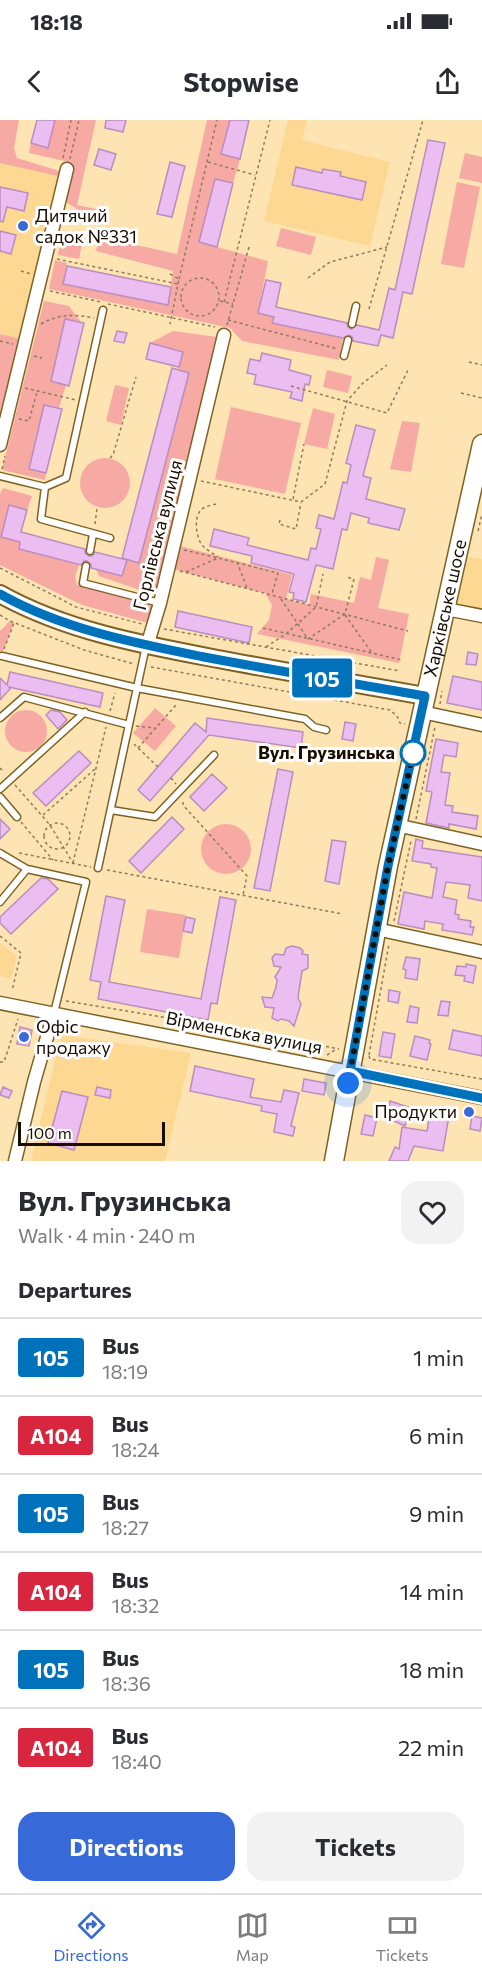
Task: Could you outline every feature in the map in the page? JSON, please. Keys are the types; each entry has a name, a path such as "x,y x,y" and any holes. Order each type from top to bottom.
{"main road":[{"name":"Харківське шосе","path":"334,1161 353,1052 384,931 430,712 446,609 477,494 482,444"}],"street":[{"path":"0,445 67,168"},
{"name":"Горлівська вулиця","path":"147,646 169,568 225,332"},
{"path":"0,594 46,615 91,631 482,725"},
{"path":"446,609 482,616"},
{"path":"405,827 482,844"},
{"path":"384,931 482,952"},
{"name":"Вірменська вулиця","path":"0,1002 482,1098"},
{"path":"15,1161 54,1013"}],"lane":[{"path":"352,324 356,306"},
{"path":"0,476 45,487 66,478 103,310"},
{"path":"345,354 348,340"},
{"path":"45,487 41,519 110,538"},
{"path":"90,550 93,534"},
{"path":"86,566 83,583 160,603"},
{"name":"Горлівська вулиця","path":"98,868 147,646"},
{"path":"2,657 137,688 305,719 314,728 326,730"},
{"path":"0,718 24,697 129,725"},
{"path":"0,789 85,712"},
{"path":"111,810 155,817 214,755"},
{"path":"0,797 17,817"},
{"path":"0,853 27,868 86,882 54,1013"},
{"path":"0,902 27,868"}],"path":[{"path":"67,168 79,120"},
{"path":"170,324 217,120"},
{"path":"224,302 270,120"},
{"path":"369,309 423,120"},
{"path":"207,162 256,175"},
{"path":"308,278 330,262 387,247"},
{"path":"46,290 225,332 249,248"},
{"path":"53,258 178,284"},
{"path":"170,274 179,279"},
{"path":"198,277 204,278 210,280 218,289 219,301 213,311 196,316 182,304 181,292 187,282 198,277"},
{"path":"176,292 181,292"},
{"path":"219,301 233,304"},
{"path":"37,327 55,317 66,315 77,314 94,318"},
{"path":"228,320 345,354"},
{"path":"31,355 42,358"},
{"path":"468,362 482,365"},
{"path":"279,520 279,524 296,529 301,502 325,484 347,401 363,383 387,365"},
{"path":"291,386 387,413 408,370"},
{"path":"110,458 114,455 136,377"},
{"path":"15,385 83,402"},
{"path":"7,423 29,421 38,391"},
{"path":"461,393 482,398"},
{"path":"292,500 304,444"},
{"path":"191,479 301,502"},
{"path":"216,504 202,509 197,515 197,534 203,545 219,558"},
{"path":"93,534 97,508"},
{"path":"477,534 482,514"},
{"path":"174,547 278,573 271,595"},
{"path":"184,572 219,558"},
{"path":"237,562 248,589"},
{"path":"0,568 76,607 153,627 400,671"},
{"path":"169,568 408,631"},
{"path":"266,647 286,634 316,607 323,574"},
{"path":"308,639 345,614 354,579 346,577"},
{"path":"279,597 308,639"},
{"path":"345,614 372,653"},
{"path":"0,615 14,623 84,650 143,665 390,710 397,716 400,723 430,712"},
{"path":"0,621 3,617"},
{"path":"2,657 14,623"},
{"path":"263,628 402,660"},
{"path":"73,864 118,683"},
{"path":"138,748 184,696"},
{"path":"353,1052 384,931 430,712"},
{"path":"129,725 156,728"},
{"path":"127,737 158,767"},
{"path":"42,816 97,767"},
{"path":"171,778 182,790 183,805 247,876 243,895"},
{"path":"11,780 50,825 73,864"},
{"path":"17,817 53,860"},
{"path":"58,823 66,826 70,838 63,848 55,849 47,844 44,836 50,825 58,823"},
{"path":"70,838 79,840"},
{"path":"10,852 343,914"},
{"path":"0,936 21,953 12,991"},
{"path":"56,999 259,1033 353,1052 370,1059 482,1079"},
{"path":"0,1062 4,1062 18,1017"},
{"path":"324,1056 353,1052"}],"shaded area":[{"path":"0,120 19,120 14,148 17,158 59,171 58,176 0,163"},
{"path":"55,120 96,120 77,205 106,211 103,225 66,202 74,169 69,162 29,153 31,143 48,147"},
{"path":"207,120 230,120 222,154 240,159 233,183 215,179 199,242 268,261 258,313 274,317 273,323 343,338 339,360 242,341 230,328 49,289 55,260 67,263 63,284 168,305 173,271 96,251 100,237 177,254"},
{"path":"288,120 307,120 302,140 390,162 370,246 264,221"},
{"path":"465,153 482,157 482,183 459,178"},
{"name":"Дитячий садок №331","path":"0,163 58,176 22,339 0,334"},
{"path":"457,182 480,187 464,268 441,264"},
{"path":"281,228 316,237 311,255 276,246"},
{"path":"62,234 83,238 79,259 58,255"},
{"path":"44,301 69,306 81,322 65,319 51,381 66,385 59,408 44,405 29,468 46,473 45,480 2,470"},
{"path":"173,331 217,337 157,596 99,576 96,569 122,576 127,559 139,562 189,373 178,370 183,352 150,343"},
{"path":"0,334 22,339 0,423"},
{"path":"327,370 352,376 348,393 323,387"},
{"path":"115,385 129,388 121,425 106,421"},
{"path":"231,407 301,423 285,494 215,479"},
{"path":"313,408 335,414 327,449 304,444"},
{"path":"402,421 420,423 411,472 390,469"},
{"path":"100,458 110,458 123,465 130,478 130,488 123,501 110,508 100,508 91,504 84,497 80,488 80,478 84,469 91,462"},
{"path":"3,488 32,496 27,510 9,505 1,537 20,542 19,549 79,565 75,577 77,585 154,606 148,623 82,605 0,565 0,494"},
{"path":"180,546 292,575 286,599 309,605 311,594 354,603 360,577 371,580 376,557 389,560 378,608 409,614 399,663 257,634 269,620 272,605 265,593 173,569"},
{"path":"468,557 482,559 482,611 457,606"},
{"path":"10,621 14,623 0,658 0,631"},
{"path":"155,708 176,726 155,751 133,733"},
{"path":"26,710 34,711 41,716 46,723 46,739 41,746 34,751 26,752 18,751 11,746 6,739 5,731 6,723 11,716 18,711"},
{"path":"221,824 231,824 244,831 251,844 251,854 244,867 231,874 221,874 212,870 205,863 201,854 201,844 205,835 212,828"},
{"path":"147,909 186,915 179,958 140,952"},
{"path":"0,943 17,956 11,979 0,976"},
{"path":"61,1035 191,1053 165,1161 31,1161"}],"building":[{"path":"37,120 55,120 48,148 31,143"},
{"path":"106,120 126,120 123,132 105,128"},
{"path":"230,120 249,120 240,159 221,154"},
{"path":"428,140 445,143 412,294 403,292 393,338 381,335 378,346 353,341 349,335 343,338 272,323 274,317 258,313 266,280 281,283 276,307 347,323 351,329 357,325 379,330 389,288 395,290"},
{"path":"99,149 116,154 111,170 94,165"},
{"path":"170,162 185,166 172,217 157,214"},
{"path":"296,167 322,173 323,169 341,172 340,176 366,182 362,200 292,185"},
{"path":"215,179 233,183 217,247 199,242"},
{"path":"0,187 28,193 24,211 7,207 3,222 0,221"},
{"path":"0,231 16,235 11,254 0,251"},
{"path":"67,266 171,287 168,305 63,284"},
{"path":"65,319 84,323 69,386 51,381"},
{"path":"117,331 127,333 124,343 114,341"},
{"path":"150,343 183,352 179,367 146,359"},
{"path":"262,353 291,360 289,370 311,376 309,385 305,384 302,401 290,398 292,392 254,384 256,375 247,373 250,359 260,361"},
{"path":"172,368 189,373 139,563 122,558"},
{"path":"44,405 62,409 46,473 29,469"},
{"path":"356,425 375,430 363,476 371,478 366,499 405,509 399,530 368,523 369,518 351,513 347,530 342,529 333,569 316,565 306,602 293,599 294,593 289,592 294,574 251,563 252,556 210,546 214,529 249,538 247,545 308,560 311,548 316,549 321,529 316,528 319,515 334,519 343,482 347,483 351,465 346,463"},
{"path":"9,505 27,510 21,532 85,549 85,553 89,556 95,552 127,560 122,576 91,568 91,564 87,561 81,565 19,549 20,542 1,537"},
{"path":"178,611 252,627 249,643 175,627"},
{"path":"468,652 478,654 476,665 466,664"},
{"path":"10,672 103,693 100,707 9,687 10,689 0,700 0,678 7,685"},
{"path":"453,676 482,682 482,710 447,703"},
{"path":"51,710 60,712 67,720 58,729 46,715"},
{"path":"207,718 303,732 301,748 209,735 150,801 138,790 195,723 206,732"},
{"path":"345,722 356,724 353,741 342,739"},
{"path":"436,739 458,743 456,757 444,755 441,772 450,773 445,805 453,806 452,812 478,816 476,829 449,824 449,828 426,823 432,792 426,791"},
{"path":"79,751 91,763 46,806 33,793"},
{"path":"278,769 293,772 270,891 254,888"},
{"path":"212,774 227,788 204,811 190,797"},
{"path":"172,817 184,829 141,873 129,861"},
{"path":"0,819 10,829 0,839"},
{"path":"416,839 423,841 422,848 482,857 482,901 468,898 470,885 446,882 443,897 457,900 455,914 459,915 458,919 471,921 470,927 474,927 472,935 442,930 443,924 425,921 424,929 398,924 404,892 432,898 437,868 431,867 431,864 412,861"},
{"path":"332,840 346,842 339,884 325,881"},
{"path":"41,878 48,879 58,889 11,934 0,923 0,917"},
{"path":"106,896 125,900 109,982 201,999 220,897 236,900 217,1004 211,1003 208,1020 98,999 101,982 90,980"},
{"path":"186,917 195,919 192,933 183,931"},
{"path":"292,946 300,948 303,951 302,954 308,955 308,968 302,971 298,998 301,1004 294,1026 289,1021 281,1019 278,1021 272,1018 274,1008 265,1007 262,997 272,998 276,987 275,977 281,967 274,966 272,958 275,954 284,955 286,948"},
{"path":"406,957 420,959 417,980 405,978 406,970 403,969"},
{"path":"466,964 476,966 473,983 464,981 465,976 455,975 457,966 466,967"},
{"path":"389,990 400,992 398,1003 388,1001"},
{"path":"441,1001 450,1002 448,1016 438,1015"},
{"path":"410,1006 419,1008 417,1023 407,1022"},
{"name":"Офіс продажу","path":"20,1027 32,1030 29,1046 17,1044"},
{"path":"453,1030 482,1036 482,1056 449,1049"},
{"path":"383,1032 395,1034 391,1058 379,1056"},
{"path":"415,1036 430,1040 427,1060 410,1056"},
{"path":"195,1066 254,1079 250,1097 281,1102 284,1090 299,1093 291,1126 295,1127 293,1136 274,1132 277,1114 261,1111 262,1106 190,1091"},
{"path":"304,1079 326,1083 324,1095 302,1091"},
{"path":"3,1087 12,1091 9,1098 0,1095"},
{"path":"97,1087 111,1090 110,1098 95,1095"},
{"path":"62,1091 88,1097 74,1150 48,1143"},
{"path":"390,1101 411,1108 405,1126 392,1120 395,1112 388,1111"},
{"path":"431,1107 450,1110 443,1151 414,1146 408,1161 389,1161 395,1147 399,1149 402,1127 427,1131"},
{"path":"365,1115 377,1118 373,1136 361,1134"},
{"path":"472,1116 482,1118 480,1131 470,1129"}],"bus line":[{"name":"105","path":"0,594 46,615 91,631 147,646 425,696 388,866 350,1071 482,1098"}],"place":[{"name":"Дитячий садок №331","path":"23,226"},
{"name":"Вул. Грузинська","path":"413,753"},
{"name":"Офіс продажу","path":"24,1037"},
{"name":"Продукти","path":"469,1112"}],"route":[{"path":"348,1083 388,866 415,744 413,753"}]}
